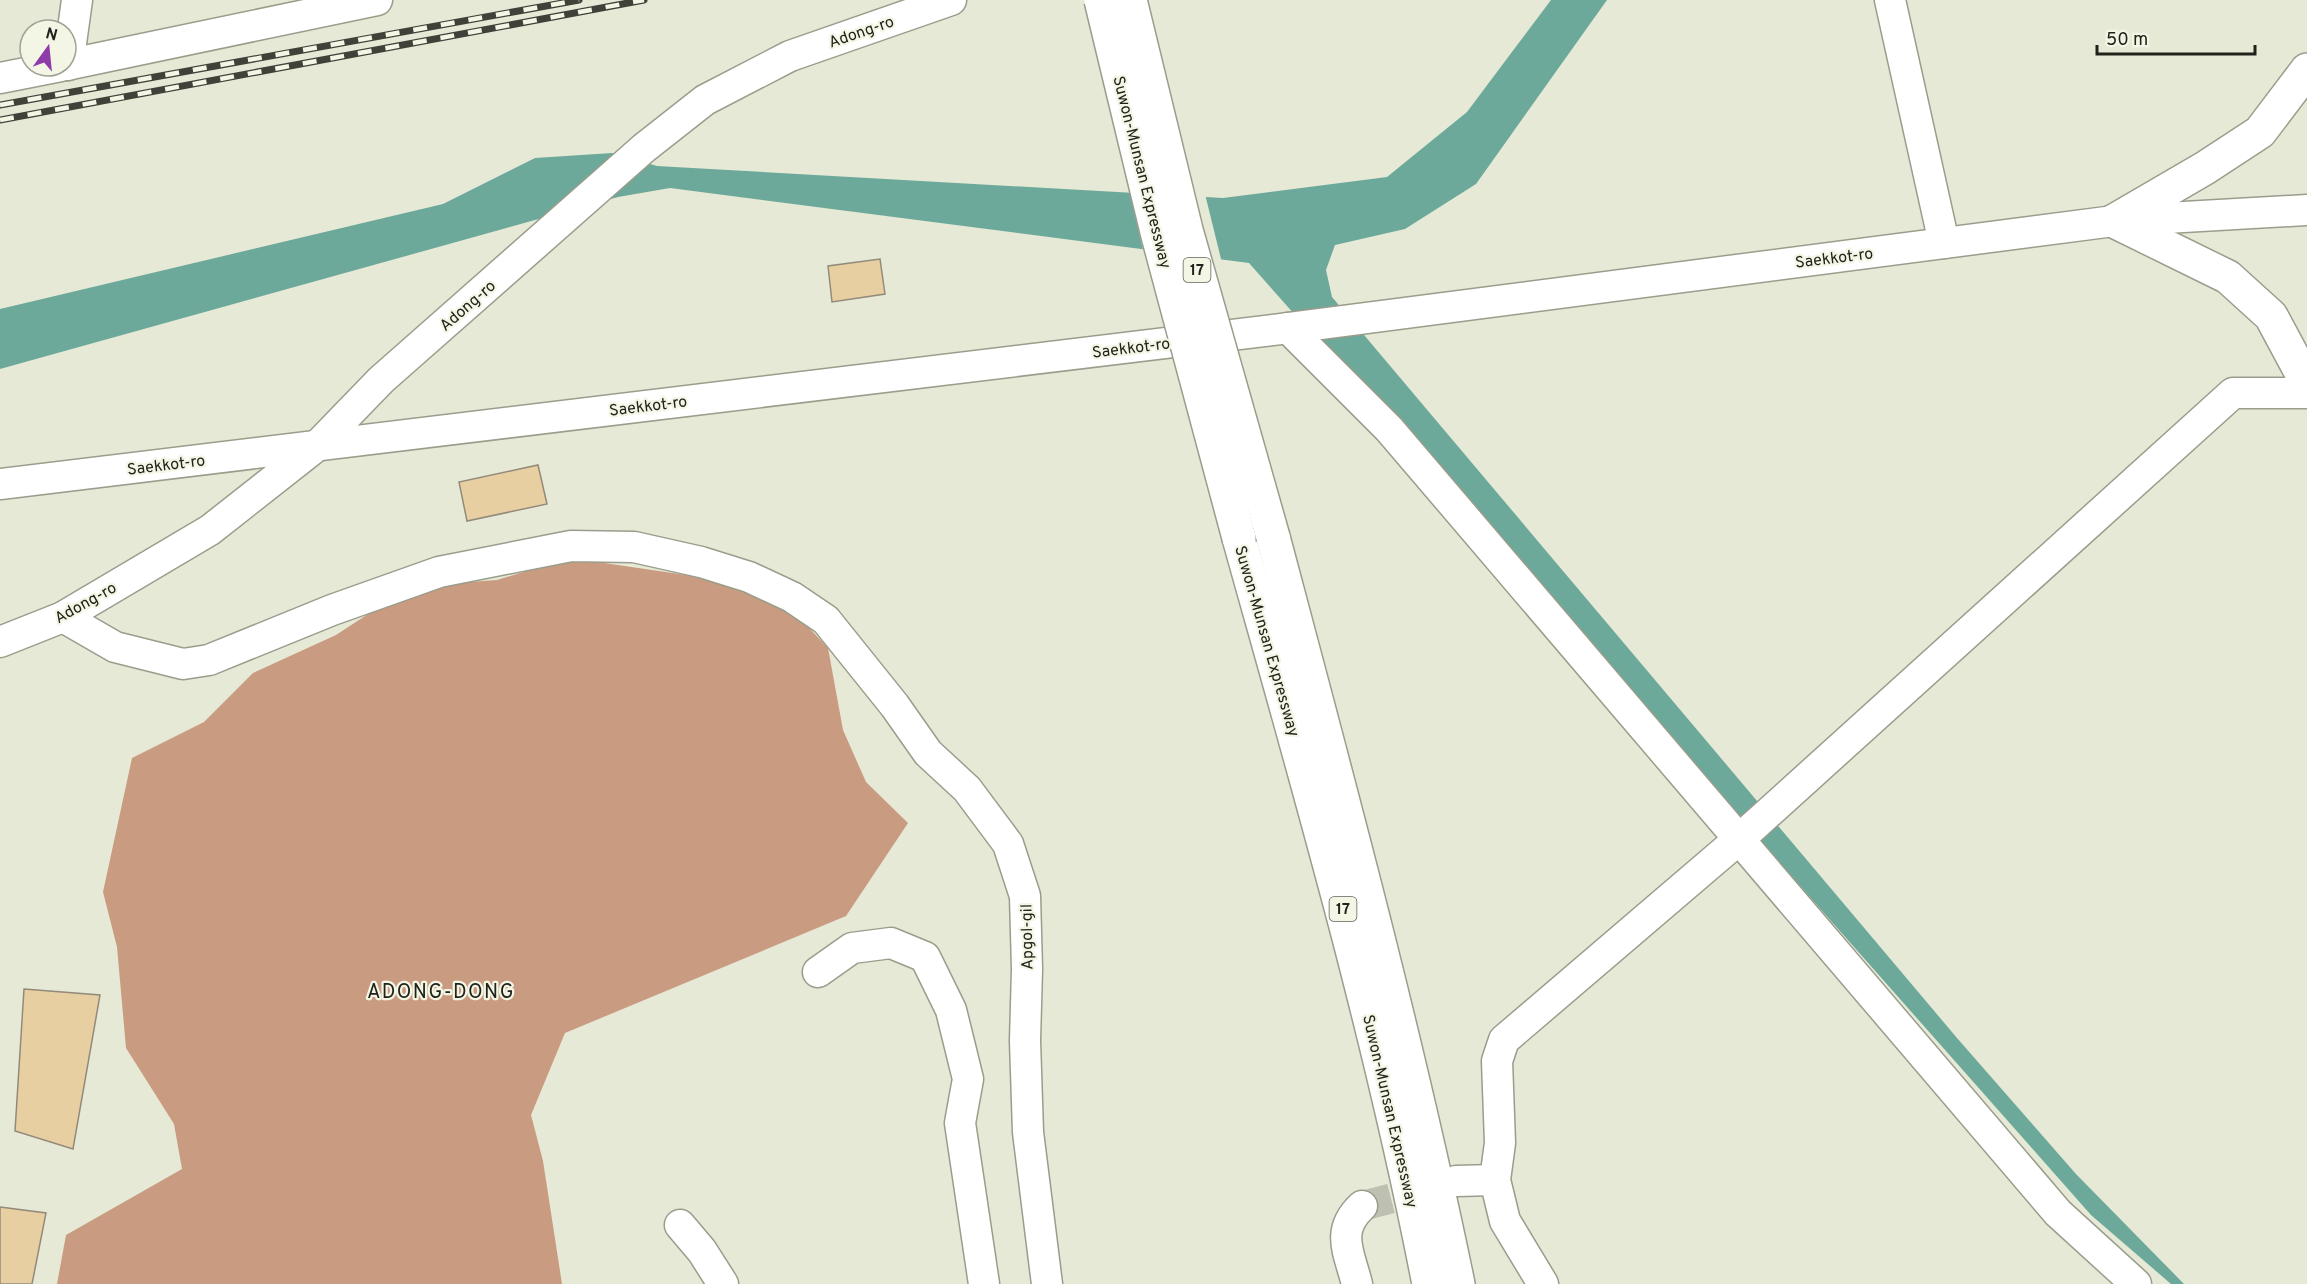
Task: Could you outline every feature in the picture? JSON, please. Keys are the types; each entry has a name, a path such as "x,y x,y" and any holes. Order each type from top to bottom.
{"main road":[{"name":"Suwon-Munsan Expressway","path":"1101,0 1157,232 1348,929 1407,1171 1429,1284"},
{"name":"Suwon-Munsan Expressway","path":"1130,0 1186,230 1273,537 1368,890 1430,1146 1458,1284"},
{"path":"2114,221 2205,168 2260,132 2307,70"},
{"path":"2114,221 2229,277 2271,316 2307,383"}],"street":[{"path":"74,18 77,0"},
{"path":"78,62 307,6 377,0"},
{"name":"Adong-ro","path":"0,642 63,616 210,530 318,445 381,380 644,148 705,100 790,56 951,0"},
{"path":"1890,0 1944,243"},
{"path":"0,78 18,74"},
{"name":"Saekkot-ro","path":"0,484 1292,328 2114,221 2307,210"},
{"path":"1292,328 1389,429 1742,836 2058,1213 2136,1284"},
{"path":"1543,1284 1504,1221 1495,1180 1500,1143 1497,1061 1504,1040 1742,836 2233,393 2307,393"},
{"name":"Apgol-gil","path":"63,616 115,647 183,664 209,660 332,610 439,572 571,546 634,547 701,562 760,582 792,597 826,620 895,706 928,753 968,789 1008,844 1025,896 1027,969 1025,1041 1028,1132 1047,1284"},
{"path":"818,972 852,948 891,943 925,957 951,1011 968,1079 960,1123 984,1284"},
{"path":"1456,1181 1495,1180"},
{"path":"1357,1284 1344,1233 1351,1216 1362,1206"},
{"path":"680,1225 702,1251 723,1284"}],"shaded area":[{"path":"570,558 727,581 782,599 828,648 843,730 866,782 908,823 846,916 565,1033 531,1115 543,1161 562,1284 57,1284 66,1235 182,1169 174,1124 126,1048 117,947 103,892 132,758 204,722 253,673 336,635 411,586 497,580"}],"water":[{"path":"1551,0 1607,0 1476,184 1405,229 1335,245 1326,270 1332,297 1957,1038 2076,1174 2184,1284 2171,1284 2091,1215 1249,263 670,188 618,197 0,369 0,309 443,204 535,158 612,153 657,166 1223,198 1387,177 1467,112"}],"pier":[{"path":"1129,190 1205,194 1222,263 1144,254"}],"building":[{"path":"880,259 885,294 832,302 828,266"},
{"path":"538,465 547,504 467,521 459,482"},
{"path":"24,989 100,995 73,1149 15,1131"},
{"path":"0,1207 46,1213 32,1284 0,1284"}],"tunnel":[{"path":"1362,1206 1435,1187"}],"railway":[{"path":"0,105 579,0"},
{"path":"0,120 644,0"}],"district":[{"name":"ADONG-DONG","path":"441,991"}]}
